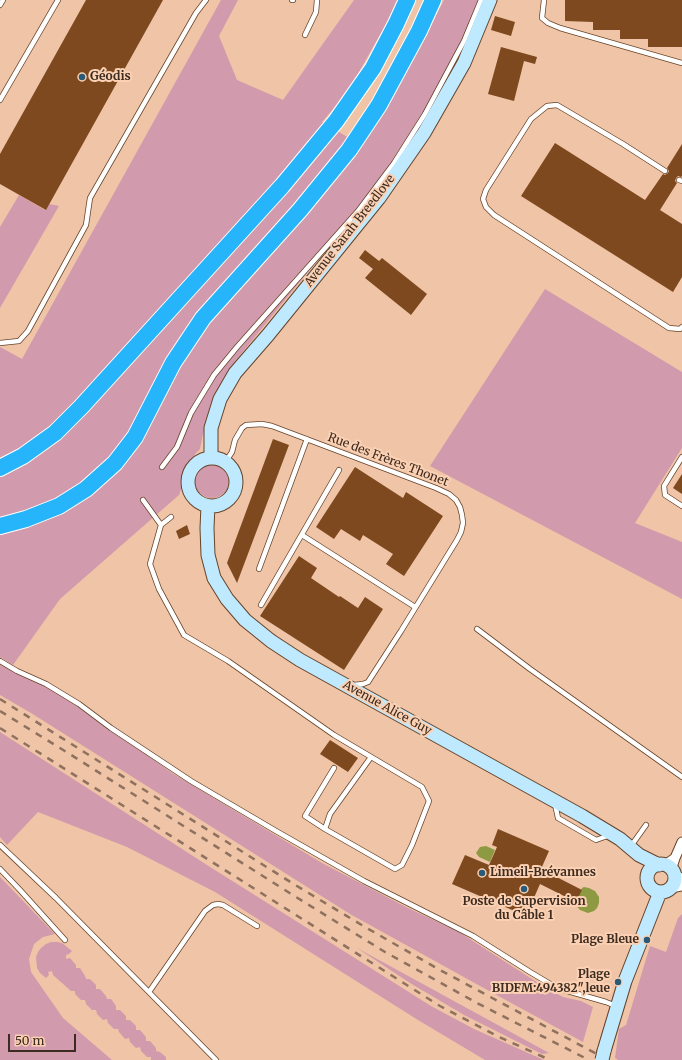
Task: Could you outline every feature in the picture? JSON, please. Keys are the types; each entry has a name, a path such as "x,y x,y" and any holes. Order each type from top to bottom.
{"highway":[{"path":"0,468 30,452 55,433 81,407 282,186 336,120 373,68 407,0"},
{"path":"0,526 26,519 60,506 86,489 115,463 135,437 173,363 203,318 300,210 349,150 379,105 419,31 433,0"}],"main road":[{"name":"Avenue Sarah Breedlove","path":"211,457 211,428 220,399 235,373 379,198 424,133 464,63 490,0"},
{"path":"211,457 226,461 233,469 236,478 236,489 232,497 225,503 216,506 208,506 198,502 191,495 188,486 188,476 192,468 199,461 211,457"},
{"name":"Avenue Alice Guy","path":"208,506 208,556 214,578 227,599 245,620 271,641 300,660 555,801 620,839 634,851 671,868"},
{"name":"Avenue Alice Guy","path":"634,851 648,874"},
{"path":"603,1055 625,980 646,927 666,889 674,880 671,868 653,867 648,874 648,882 666,889"}],"street":[{"path":"671,868 682,842"}],"lane":[{"path":"0,5 3,0"},
{"path":"0,100 58,0"},
{"path":"0,343 19,341 28,331 86,225 90,198 196,13 206,0"},
{"path":"305,35 316,12 317,0"},
{"path":"162,467 177,447 191,413 214,375 358,210 394,163 425,114 464,40 481,0"},
{"path":"544,0 542,18 548,23 567,30 682,63"},
{"path":"665,171 557,105 547,106 531,119 486,190 483,199 486,208 494,215 668,328 680,329 682,327"},
{"name":"Rue des Frères Thonet","path":"226,461 232,452 235,440 242,428 246,424 262,424 272,426 436,488 449,494 456,500 460,507 462,515 462,532 401,631 368,682 348,686"},
{"path":"259,569 307,439"},
{"path":"682,457 664,486 665,495 682,506"},
{"path":"261,605 339,470"},
{"path":"143,500 161,525"},
{"path":"171,517 161,525 150,564 159,589 184,635 228,661 334,735 422,787 429,801 412,846 402,865 395,869 305,816 334,768"},
{"path":"302,535 415,607"},
{"path":"477,629 530,669 682,777"},
{"path":"0,661 46,684 79,704 111,728 191,781 364,881 473,936 557,988 617,1006"},
{"path":"325,829 330,814 371,757"},
{"path":"634,851 646,825"},
{"path":"0,845 56,898 216,1060"},
{"path":"0,869 65,940"},
{"path":"149,992 206,911 213,905 223,905 257,926"}],"shaded area":[{"path":"221,0 238,0 219,36 237,80 283,100 354,0 397,0 386,24 354,81 322,122 361,145 370,134 411,64 444,0 481,0 464,41 425,114 394,163 360,208 228,370 203,434 200,449 195,454 179,495 60,599 13,665 0,657 0,347 22,359"},
{"path":"19,195 45,210 49,204 59,206 0,308 0,227"},
{"path":"545,289 682,372 682,448 635,523 682,542 682,599 430,466"},
{"path":"209,464 215,464 219,465 226,471 229,481 228,488 222,495 215,498 209,498 205,497 198,491 195,484 195,478 196,474 202,467"},
{"path":"0,665 53,690 172,773 322,863 406,907 459,932 546,988 563,997 581,1001 593,1007 583,1042 350,914 0,695"},
{"path":"0,732 431,1006 474,1029 544,1060 485,1060 418,1020 215,892 127,847 38,812 7,845 0,837"},
{"path":"486,846 495,850 490,862 479,857 476,853 480,847"},
{"path":"0,877 55,934 43,937 34,944 29,959 31,972 63,1018 112,1060 0,1060"},
{"path":"584,887 595,891 599,897 597,908 588,913 580,910 575,904 582,888"},
{"path":"682,914 682,1060 618,1060 615,1058 619,1029 626,1025 650,946 666,952 678,918"},
{"path":"51,942 62,943 72,951 66,955 66,959 70,958 76,965 76,968 80,968 86,979 90,979 96,985 96,989 100,989 107,999 111,999 116,1006 116,1010 120,1010 126,1016 126,1020 130,1020 136,1026 136,1030 140,1030 146,1037 146,1041 150,1041 156,1048 156,1051 160,1052 166,1057 166,1060 151,1060 151,1057 147,1057 141,1051 140,1047 136,1048 130,1042 129,1038 125,1039 118,1029 114,1029 108,1023 107,1019 103,1020 97,1014 96,1010 92,1010 86,1004 85,1000 81,1000 75,994 75,991 71,991 53,975 52,971 48,972 49,975 46,978 40,973 37,968 36,957 41,948"},
{"path":"357,948 549,1053 542,1054 464,1015 410,983"}],"building":[{"name":"Géodis","path":"86,0 163,0 46,210 0,184 0,154"},
{"path":"565,0 682,0 682,47 648,47 648,39 620,39 620,30 593,30 593,22 565,21"},
{"path":"495,16 515,22 511,36 491,30"},
{"path":"501,47 537,57 535,64 524,61 514,101 488,94"},
{"path":"555,143 645,200 663,174 665,175 668,173 669,171 667,168 682,144 682,176 678,176 676,178 675,181 677,183 660,210 682,224 682,277 673,292 521,196"},
{"path":"365,250 379,261 382,258 427,294 411,315 365,278 373,269 359,258"},
{"path":"273,439 289,445 237,583 227,563"},
{"path":"355,467 403,498 406,492 443,516 404,576 386,564 393,554 363,535 360,541 341,529 334,539 316,527"},
{"path":"682,474 682,494 673,488"},
{"path":"187,525 190,534 179,539 176,531"},
{"path":"299,556 317,568 311,578 339,597 340,596 358,608 365,597 383,609 344,670 260,616"},
{"path":"330,740 358,758 348,772 320,754"},
{"name":"Limeil-Brévannes","path":"498,829 549,851 541,869 582,890 576,902 540,884 526,916 452,884 465,855 489,865 497,847 492,845"}],"railway":[{"path":"0,699 292,883 365,927 440,970 608,1060"},
{"path":"0,711 385,952 477,1003 589,1060"},
{"path":"0,728 440,1006 497,1036 550,1060"}],"place":[{"name":"Géodis","path":"82,77"},
{"name":"Limeil-Brévannes","path":"482,873"},
{"name":"Poste de Supervision du Câble 1","path":"524,889"},
{"name":"Plage Bleue","path":"647,940"},
{"name":"Plage BIDFM:494382\",leue","path":"618,982"}]}
